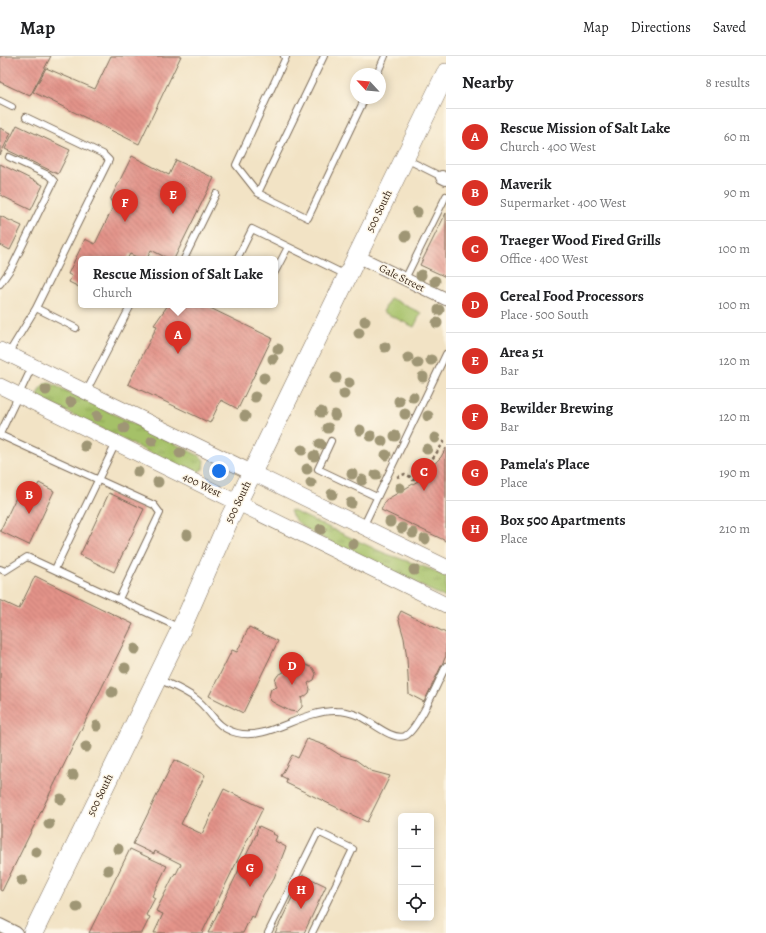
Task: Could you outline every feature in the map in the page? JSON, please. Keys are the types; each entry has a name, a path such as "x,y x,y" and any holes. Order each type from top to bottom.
{"main road":[{"name":"500 South","path":"33,933 157,679 252,473 446,73"}],"street":[{"name":"Gale Street","path":"358,256 446,299"},
{"path":"4,352 446,568"},
{"name":"400 West","path":"0,386 446,605"},
{"path":"0,925 16,933"}],"lane":[{"path":"286,56 236,165 258,193 308,218 362,104"},
{"path":"258,193 324,56"},
{"path":"379,68 385,56"},
{"path":"0,102 12,107"},
{"path":"4,352 36,308 109,160 103,154 26,117"},
{"path":"0,284 12,267 54,181 48,175 9,157"},
{"path":"405,158 444,178"},
{"path":"185,256 216,194"},
{"path":"405,279 446,196"},
{"path":"238,256 252,229 347,276"},
{"path":"278,266 288,247"},
{"path":"36,308 76,328"},
{"path":"86,392 129,308"},
{"path":"363,527 446,354"},
{"path":"33,366 0,434 154,505 160,513 119,599"},
{"path":"331,441 318,469 377,498"},
{"path":"56,569 97,480 116,443"},
{"path":"0,569 5,571 27,557 56,569 181,629"},
{"path":"157,679 196,698 220,725 244,734 261,733 316,713 339,711 358,716 393,736 401,737 409,733 418,720 446,666"},
{"path":"268,933 318,832 353,849 312,933"}],"path":[{"path":"395,476 398,478 406,474 413,480 432,461 446,439"}],"green space":[{"path":"390,298 421,313 414,327 383,312"},
{"path":"46,383 50,383 200,456 204,460 203,469 196,473 191,473 39,398 38,393 42,386"},
{"path":"291,510 384,553 446,576 446,598 320,537 299,523 292,515"}],"building":[{"path":"0,56 51,56 30,96 0,82"},
{"path":"111,56 181,56 139,144 33,92 46,68 95,89"},
{"path":"17,125 70,150 58,174 5,149"},
{"path":"0,128 11,133 0,155"},
{"path":"132,156 169,175 176,160 214,178 175,256 163,256 151,250 148,256 134,256 130,254 129,256 78,256 78,286 69,282 72,276 68,274 85,239 95,244 114,205 110,200"},
{"path":"0,164 43,185 31,210 0,195"},
{"path":"446,213 446,277 420,265"},
{"path":"0,216 22,226 10,250 0,245"},
{"path":"166,308 210,308 272,338 238,409 221,400 210,423 128,384 157,326 154,325"},
{"path":"446,448 446,541 381,510 386,500 418,481 441,457"},
{"path":"39,483 54,491 29,545 0,531 21,487 34,493"},
{"path":"109,493 144,509 114,572 80,555"},
{"path":"35,576 133,624 2,891 0,890 0,600 19,609"},
{"path":"401,611 446,633 446,656 424,702 409,694 404,638 398,617"},
{"path":"249,627 278,641 243,713 209,696 232,650 237,652"},
{"path":"290,658 313,668 316,674 314,680 308,683 310,689 309,693 301,698 302,707 297,712 290,711 276,704 271,701 269,696 271,689 277,687 275,681 276,678 284,672 282,667 283,664"},
{"path":"307,739 324,745 340,755 356,760 371,771 390,776 367,822 286,783 287,779 281,776 292,755 298,758"},
{"path":"174,760 205,775 181,824 202,834 224,789 263,808 202,933 154,933 163,914 156,911 181,864 155,851 154,854 133,844"},
{"path":"259,826 274,833 273,834 277,836 275,841 286,847 274,878 263,895 254,918 251,916 243,933 208,933 257,833"},
{"path":"130,849 167,866 152,896 155,898 146,915 150,917 142,933 89,933"},
{"path":"303,875 326,886 304,933 275,933"}],"place":[{"name":"Area 51","path":"173,214"},
{"name":"Bewilder Brewing","path":"125,222"},
{"name":"Rescue Mission of Salt Lake","path":"178,354"},
{"name":"Traeger Wood Fired Grills","path":"424,491"},
{"name":"Maverik","path":"29,514"},
{"name":"Cereal Food Processors","path":"292,685"},
{"name":"Pamela's Place","path":"250,887"},
{"name":"Box 500 Apartments","path":"301,909"}]}
